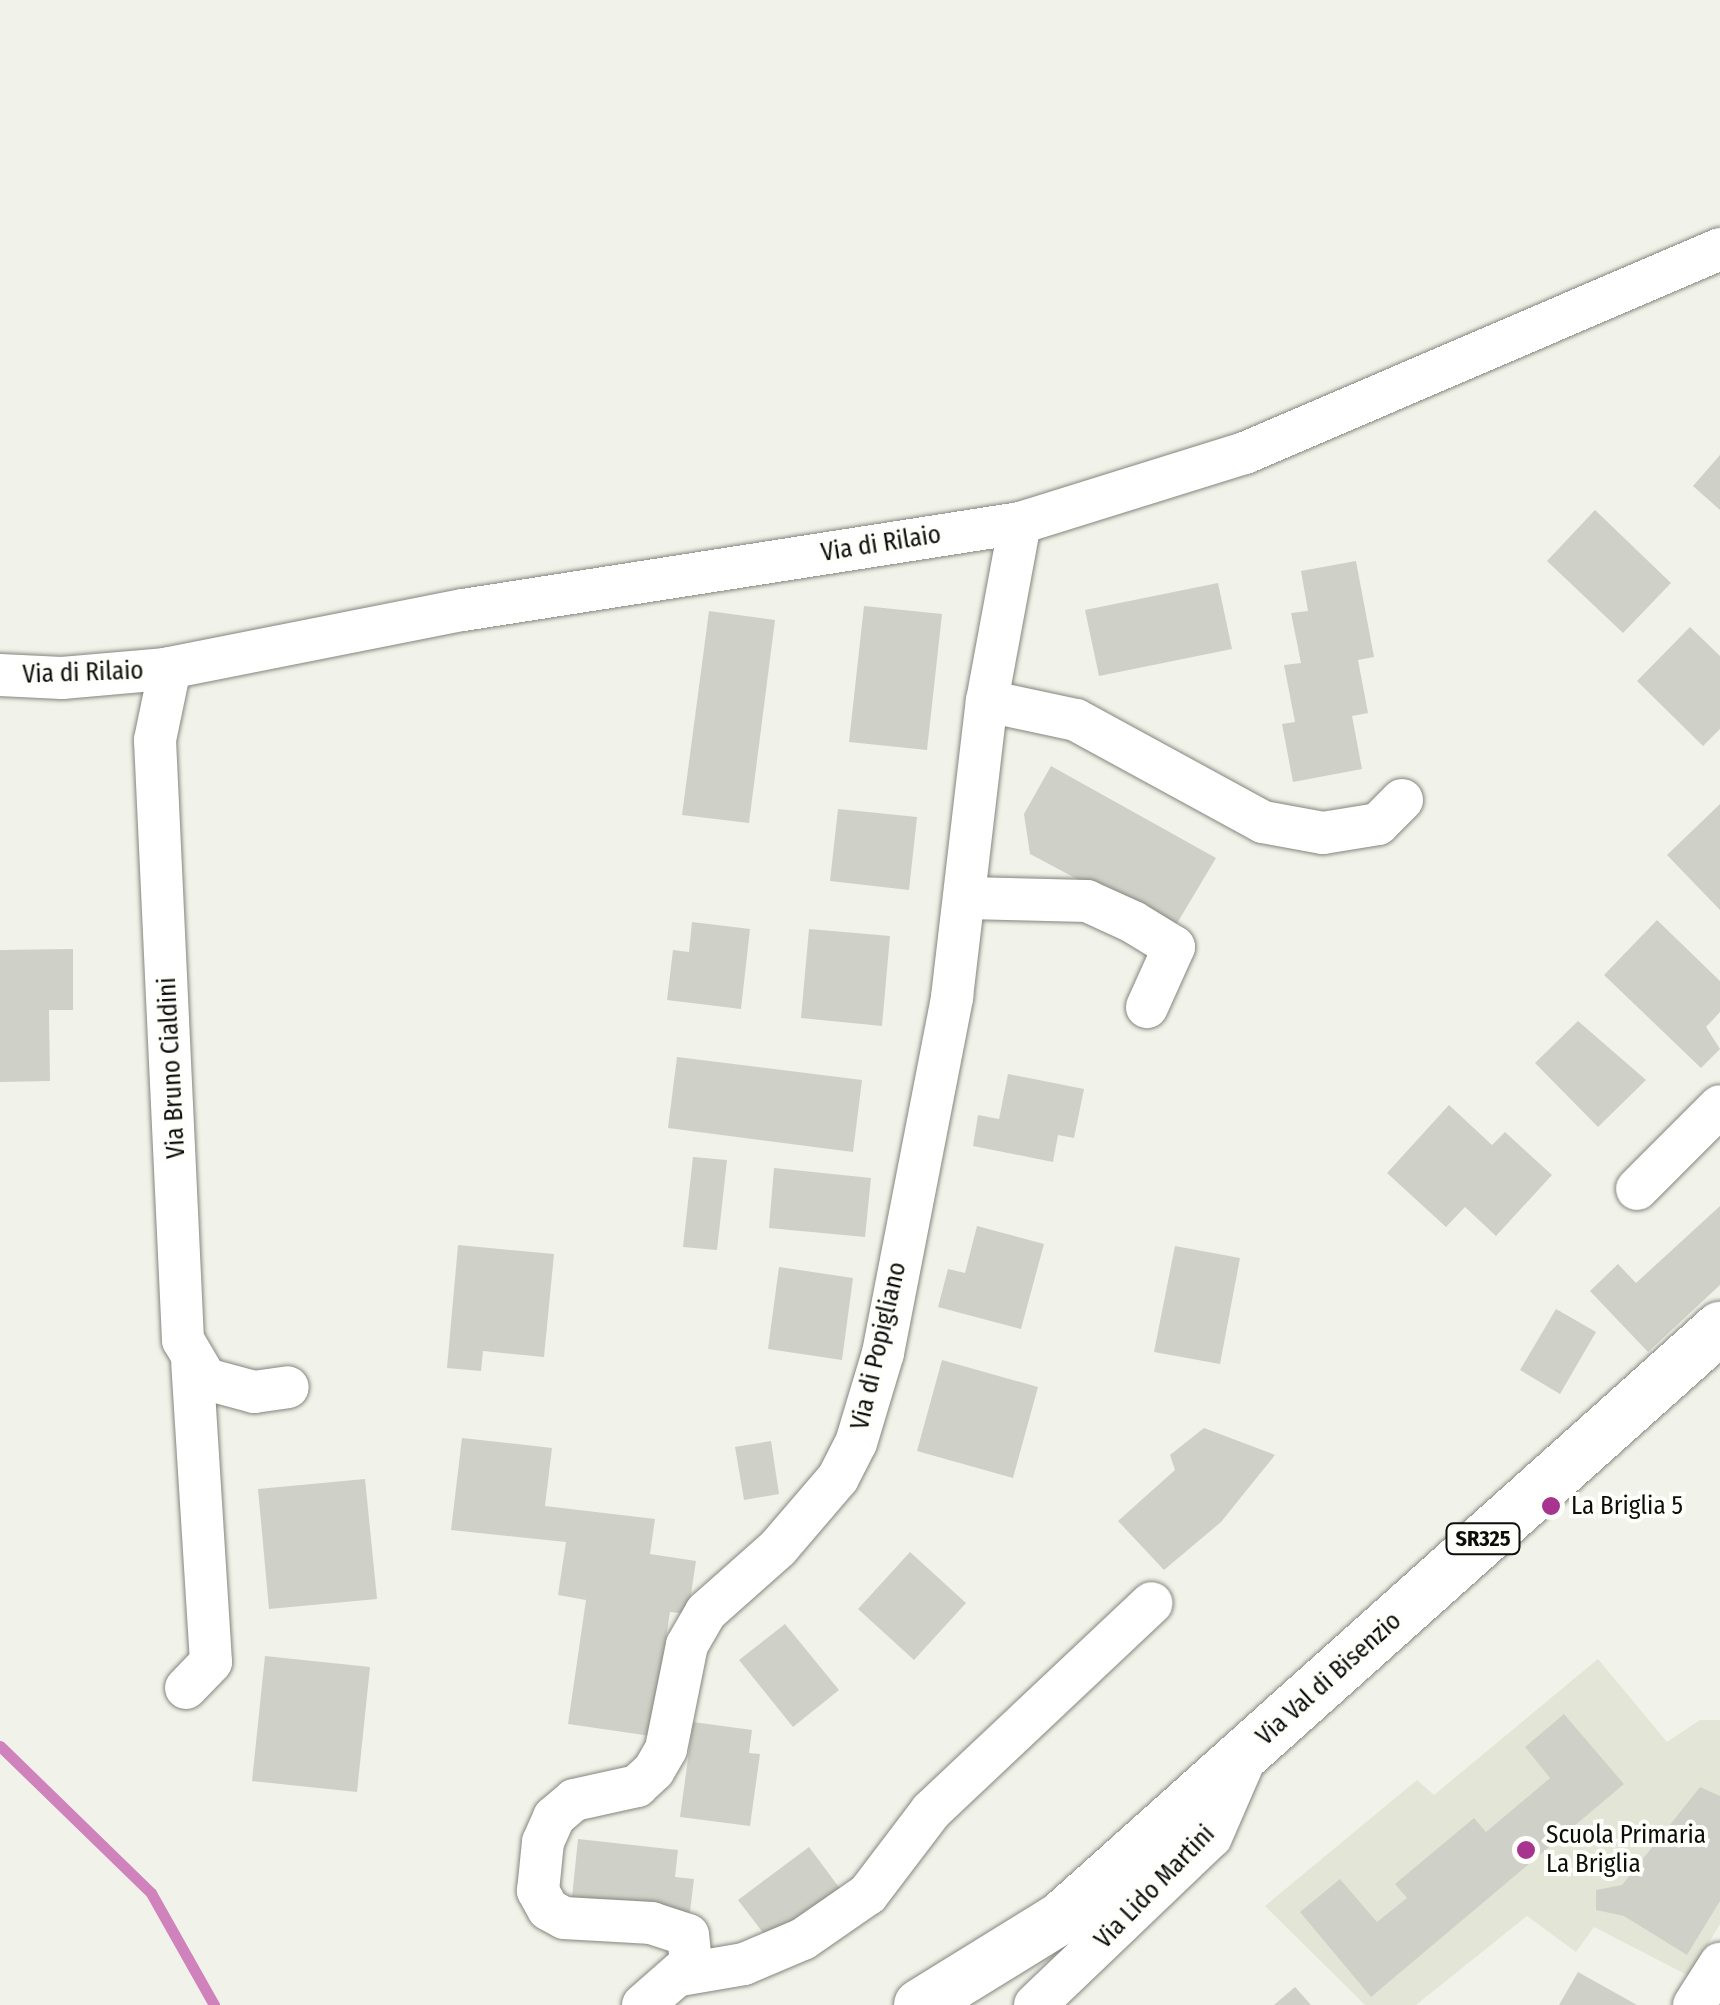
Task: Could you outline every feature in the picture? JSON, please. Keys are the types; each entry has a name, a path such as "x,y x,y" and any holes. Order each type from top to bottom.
{"main road":[{"name":"Via Val di Bisenzio","path":"920,2005 1061,1918 1720,1328"}],"street":[{"name":"Via di Rilaio","path":"0,675 62,678 170,668 464,610 1020,523 1245,454 1720,249"},
{"name":"Via di Popigliano","path":"680,1975 694,1950 688,1936 652,1923 564,1918 548,1909 538,1891 543,1842 554,1816 574,1800 637,1786 654,1770 666,1749 687,1645 706,1612 778,1548 838,1478 856,1443 882,1354 968,898 987,702 1020,523"},
{"name":"Via Bruno Cialdini","path":"170,668 155,740 180,1285 192,1364 212,1662 186,1688"},
{"path":"987,702 1076,720 1263,822 1322,833 1360,827 1378,824 1402,800"},
{"path":"968,898 1087,901 1133,922 1174,948 1147,1007"},
{"path":"1638,1189 1720,1106"},
{"path":"192,1364 224,1387 288,1387"},
{"path":"642,2005 680,1975 744,1964 789,1945 868,1894 931,1811 1152,1602"},
{"name":"Via Lido Martini","path":"1035,2005 1212,1837 1248,1752"},
{"path":"1694,2005 1720,1964"}],"shaded area":[{"name":"Scuola Primaria La Briglia","path":"1598,1659 1667,1742 1700,1720 1720,1720 1720,1924 1689,1976 1594,1927 1576,1952 1527,1916 1416,2005 1365,2005 1265,1906 1417,1780 1434,1795"}],"building":[{"path":"1720,455 1720,510 1693,486"},
{"path":"1595,510 1671,583 1623,633 1547,561"},
{"path":"1356,561 1374,657 1358,660 1368,713 1352,716 1362,769 1293,782 1282,724 1295,722 1284,665 1301,663 1291,613 1308,611 1301,571"},
{"path":"1218,583 1232,649 1099,676 1085,610"},
{"path":"864,606 942,614 927,750 849,742"},
{"path":"709,611 775,620 749,823 682,815"},
{"path":"1690,627 1720,656 1720,729 1703,746 1637,681"},
{"path":"1051,766 1216,858 1173,930 1030,854 1024,814"},
{"path":"1720,804 1720,910 1667,855"},
{"path":"838,809 917,817 909,890 830,881"},
{"path":"1657,920 1720,981 1720,1012 1706,1027 1720,1049 1701,1068 1604,975"},
{"path":"692,922 750,929 741,1009 667,1000 673,950 689,952"},
{"path":"809,929 890,936 882,1026 801,1018"},
{"path":"73,949 73,1010 49,1010 50,1081 0,1082 0,950"},
{"path":"1578,1021 1646,1080 1598,1127 1535,1063"},
{"path":"677,1057 862,1080 853,1152 668,1128"},
{"path":"1008,1074 1084,1089 1074,1138 1058,1135 1053,1162 973,1146 978,1115 999,1119"},
{"path":"1449,1105 1492,1145 1505,1132 1552,1175 1496,1236 1465,1207 1446,1227 1387,1173"},
{"path":"693,1157 727,1160 717,1250 683,1247"},
{"path":"774,1168 871,1178 865,1237 769,1228"},
{"path":"1720,1206 1720,1285 1648,1352 1590,1291 1618,1264 1636,1283"},
{"path":"977,1226 1044,1244 1021,1329 938,1307 948,1269 965,1273"},
{"path":"458,1245 554,1254 544,1357 483,1351 481,1371 447,1368"},
{"path":"1175,1246 1240,1258 1220,1364 1154,1352"},
{"path":"779,1267 853,1278 842,1360 768,1349"},
{"path":"1556,1309 1596,1332 1560,1394 1520,1370"},
{"path":"942,1360 1038,1387 1013,1478 917,1451"},
{"path":"1204,1428 1275,1455 1221,1522 1164,1570 1118,1521 1175,1470 1170,1455"},
{"path":"462,1438 552,1448 545,1506 655,1519 650,1554 696,1561 688,1614 670,1612 651,1736 568,1724 586,1600 558,1595 566,1542 451,1530"},
{"path":"771,1441 779,1494 744,1500 735,1447"},
{"path":"365,1479 377,1599 269,1609 258,1489"},
{"path":"910,1552 966,1603 914,1660 858,1609"},
{"path":"785,1624 839,1690 793,1727 739,1660"},
{"path":"265,1656 370,1667 357,1792 252,1781"},
{"path":"1564,1714 1624,1784 1371,1997 1300,1912 1340,1879 1377,1922 1407,1898 1395,1884 1474,1818 1486,1832 1550,1778 1525,1747"},
{"path":"693,1722 752,1730 749,1753 760,1754 750,1826 680,1817"},
{"path":"1700,1787 1720,1796 1720,1901 1687,1955 1624,1916 1596,1910 1596,1890 1622,1885"},
{"path":"578,1839 678,1850 675,1877 694,1879 689,1920 571,1907"},
{"path":"809,1847 844,1894 774,1947 738,1900"},
{"path":"1578,1972 1637,2005 1559,2005"},
{"path":"1295,1987 1311,2005 1274,2005"}],"waterway":[{"path":"0,1746 151,1893 214,2005"}],"place":[{"name":"La Briglia 5","path":"1551,1506"},
{"name":"Scuola Primaria La Briglia","path":"1526,1850"}]}
